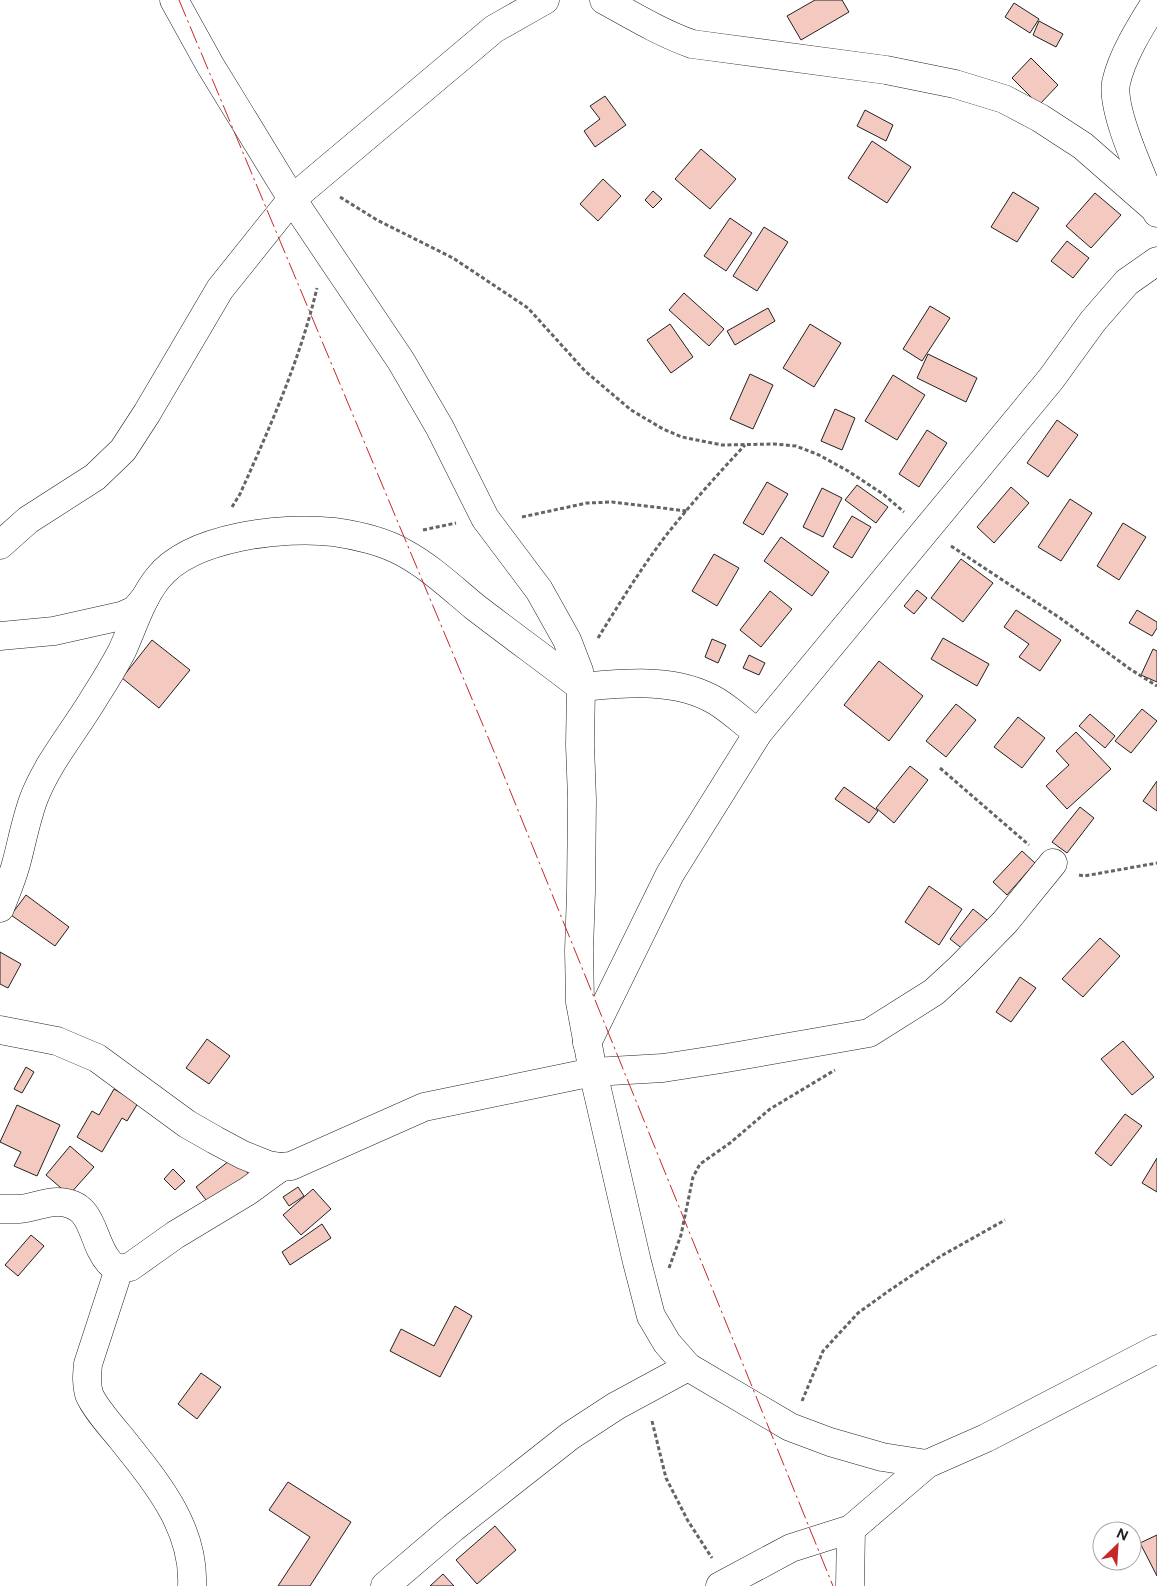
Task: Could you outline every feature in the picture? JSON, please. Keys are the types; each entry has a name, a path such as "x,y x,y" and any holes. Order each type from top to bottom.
{"street":[{"path":"174,0 210,66 292,199 401,361 440,428 485,518 539,590 567,640 580,679 582,817 578,950 580,1002 593,1072 651,1316 667,1343 688,1367 790,1428 882,1457 927,1464"},
{"path":"0,545 28,520 96,477 122,450 148,413 220,289 292,199 494,29 545,0"},
{"path":"604,0 671,37 692,44 886,70 955,84 1004,99 1040,118 1084,146 1156,211"},
{"path":"1156,211 1134,159 1118,110 1116,84 1126,56 1157,0"},
{"path":"587,1043 670,874 758,733 1051,380 1093,322 1127,282 1157,261"},
{"path":"0,908 16,864 33,799 44,777 96,696 158,577 171,565 199,549 223,540 290,531 334,532 376,541 403,552 430,569 474,606 580,679 642,683 694,690 716,701 758,733"},
{"path":"0,636 54,631 121,616 135,610 146,598"},
{"path":"0,1030 57,1041 97,1058 194,1128 243,1155 268,1165 291,1166 424,1107 593,1072 663,1068 869,1033 934,992 959,970 1006,922 1053,864"},
{"path":"0,1209 19,1209 57,1202 70,1204 82,1210 91,1224 109,1262 118,1269 130,1267 175,1235 248,1191 281,1167"},
{"path":"118,1269 88,1364 87,1380 89,1395 163,1494 178,1519 187,1540 192,1586"},
{"path":"723,1584 792,1548 851,1529 927,1464 986,1438 1157,1349"},
{"path":"385,1586 454,1528 570,1436 616,1406 688,1367"},
{"path":"850,1586 851,1529"}],"path":[{"path":"314,181 376,220 453,258 528,308 585,371 631,410 663,429 682,437 722,445 774,444 796,446 819,455 883,494 926,530 1060,618 1130,669 1157,686"},
{"path":"230,511 240,494 288,383 312,310 324,248"},
{"path":"580,679 642,569 664,538 710,482 745,446"},
{"path":"376,541 485,518 524,517 587,503 612,502 686,511"},
{"path":"668,1271 681,1234 693,1177 700,1164 730,1143 770,1109 838,1068"},
{"path":"790,1428 823,1351 858,1313 941,1256 1005,1220"},
{"path":"651,1387 651,1418 666,1478 723,1584"}],"building":[{"path":"815,0 842,0 849,12 801,40 787,16"},
{"path":"1014,3 1039,19 1030,33 1005,17"},
{"path":"1039,21 1063,34 1056,47 1033,35"},
{"path":"1031,58 1058,85 1039,105 1012,78"},
{"path":"605,96 626,125 595,147 584,131 600,119 590,106"},
{"path":"865,110 893,125 886,141 857,126"},
{"path":"872,141 911,167 887,203 848,178"},
{"path":"701,149 736,179 710,209 675,179"},
{"path":"603,179 621,196 598,221 580,204"},
{"path":"653,191 662,199 653,208 645,200"},
{"path":"1013,192 1039,208 1017,242 991,227"},
{"path":"1095,193 1121,215 1091,248 1066,226"},
{"path":"730,218 752,233 726,271 704,256"},
{"path":"764,227 788,242 757,291 733,276"},
{"path":"1067,241 1089,258 1073,278 1051,261"},
{"path":"684,293 724,329 709,346 669,310"},
{"path":"930,306 950,318 922,361 903,349"},
{"path":"768,308 775,321 735,345 727,331"},
{"path":"670,324 693,357 671,373 647,340"},
{"path":"810,324 841,343 814,387 783,368"},
{"path":"928,354 977,378 966,402 917,378"},
{"path":"750,374 773,385 753,429 730,419"},
{"path":"893,375 925,395 897,440 865,421"},
{"path":"835,409 855,418 842,450 821,441"},
{"path":"1057,420 1078,435 1048,477 1027,463"},
{"path":"927,430 947,443 919,487 899,474"},
{"path":"767,482 788,494 763,535 743,523"},
{"path":"857,485 888,507 876,523 845,500"},
{"path":"1011,487 1029,503 994,543 977,527"},
{"path":"822,488 842,498 823,537 803,527"},
{"path":"1070,499 1092,513 1061,561 1038,547"},
{"path":"852,516 871,527 852,558 833,547"},
{"path":"1123,523 1146,537 1119,580 1097,566"},
{"path":"781,537 829,572 812,596 764,561"},
{"path":"714,554 739,568 717,606 692,591"},
{"path":"961,559 993,583 963,622 931,598"},
{"path":"917,590 927,598 914,614 904,606"},
{"path":"770,591 792,609 761,647 740,630"},
{"path":"1016,610 1061,640 1040,671 1019,657 1029,644 1004,627"},
{"path":"1137,610 1157,622 1157,628 1152,636 1129,623"},
{"path":"943,638 989,664 977,686 931,659"},
{"path":"712,639 726,645 718,663 705,657"},
{"path":"152,640 190,670 159,708 122,678"},
{"path":"1153,649 1157,651 1157,682 1141,675"},
{"path":"749,655 765,663 759,675 743,668"},
{"path":"879,661 923,696 889,741 844,705"},
{"path":"956,704 976,720 946,757 926,741"},
{"path":"1142,709 1157,721 1131,753 1115,741"},
{"path":"1090,714 1115,736 1105,748 1079,726"},
{"path":"1018,717 1045,738 1022,768 994,747"},
{"path":"1076,732 1111,769 1067,809 1046,786 1069,765 1056,751"},
{"path":"910,766 928,780 894,823 876,808"},
{"path":"1157,781 1157,811 1143,801"},
{"path":"844,787 878,811 869,823 835,799"},
{"path":"1080,807 1094,818 1067,853 1052,842"},
{"path":"1022,851 1035,863 1007,895 993,882"},
{"path":"929,886 962,909 939,945 905,922"},
{"path":"26,895 69,927 55,946 11,915"},
{"path":"973,909 987,920 964,950 950,939"},
{"path":"1100,938 1120,956 1083,997 1062,979"},
{"path":"0,952 21,964 8,988 0,984"},
{"path":"1020,977 1036,988 1011,1022 996,1012"},
{"path":"207,1039 230,1056 209,1084 186,1068"},
{"path":"1123,1041 1154,1077 1132,1095 1101,1059"},
{"path":"26,1067 34,1072 22,1093 14,1089"},
{"path":"114,1089 138,1103 127,1121 122,1118 102,1152 77,1137 92,1111 99,1115"},
{"path":"17,1105 60,1125 37,1176 14,1166 21,1152 0,1142"},
{"path":"1125,1114 1142,1126 1111,1166 1095,1153"},
{"path":"70,1146 94,1167 69,1195 46,1175"},
{"path":"234,1157 252,1178 213,1209 196,1187"},
{"path":"1157,1158 1157,1192 1142,1183"},
{"path":"173,1169 185,1181 175,1190 164,1179"},
{"path":"298,1187 304,1196 289,1206 283,1197"},
{"path":"313,1189 331,1209 301,1235 283,1215"},
{"path":"322,1224 331,1238 290,1265 282,1252"},
{"path":"31,1235 44,1246 18,1276 5,1265"},
{"path":"455,1306 472,1316 440,1377 390,1351 401,1329 434,1346"},
{"path":"201,1373 221,1387 197,1419 178,1404"},
{"path":"288,1482 351,1522 310,1586 278,1586 310,1537 269,1510"},
{"path":"495,1526 516,1550 477,1584 456,1560"},
{"path":"1157,1535 1157,1576 1142,1547 1142,1542"},
{"path":"443,1574 454,1586 430,1586"}],"power":[{"path":"179,0 498,761 833,1586"}]}
